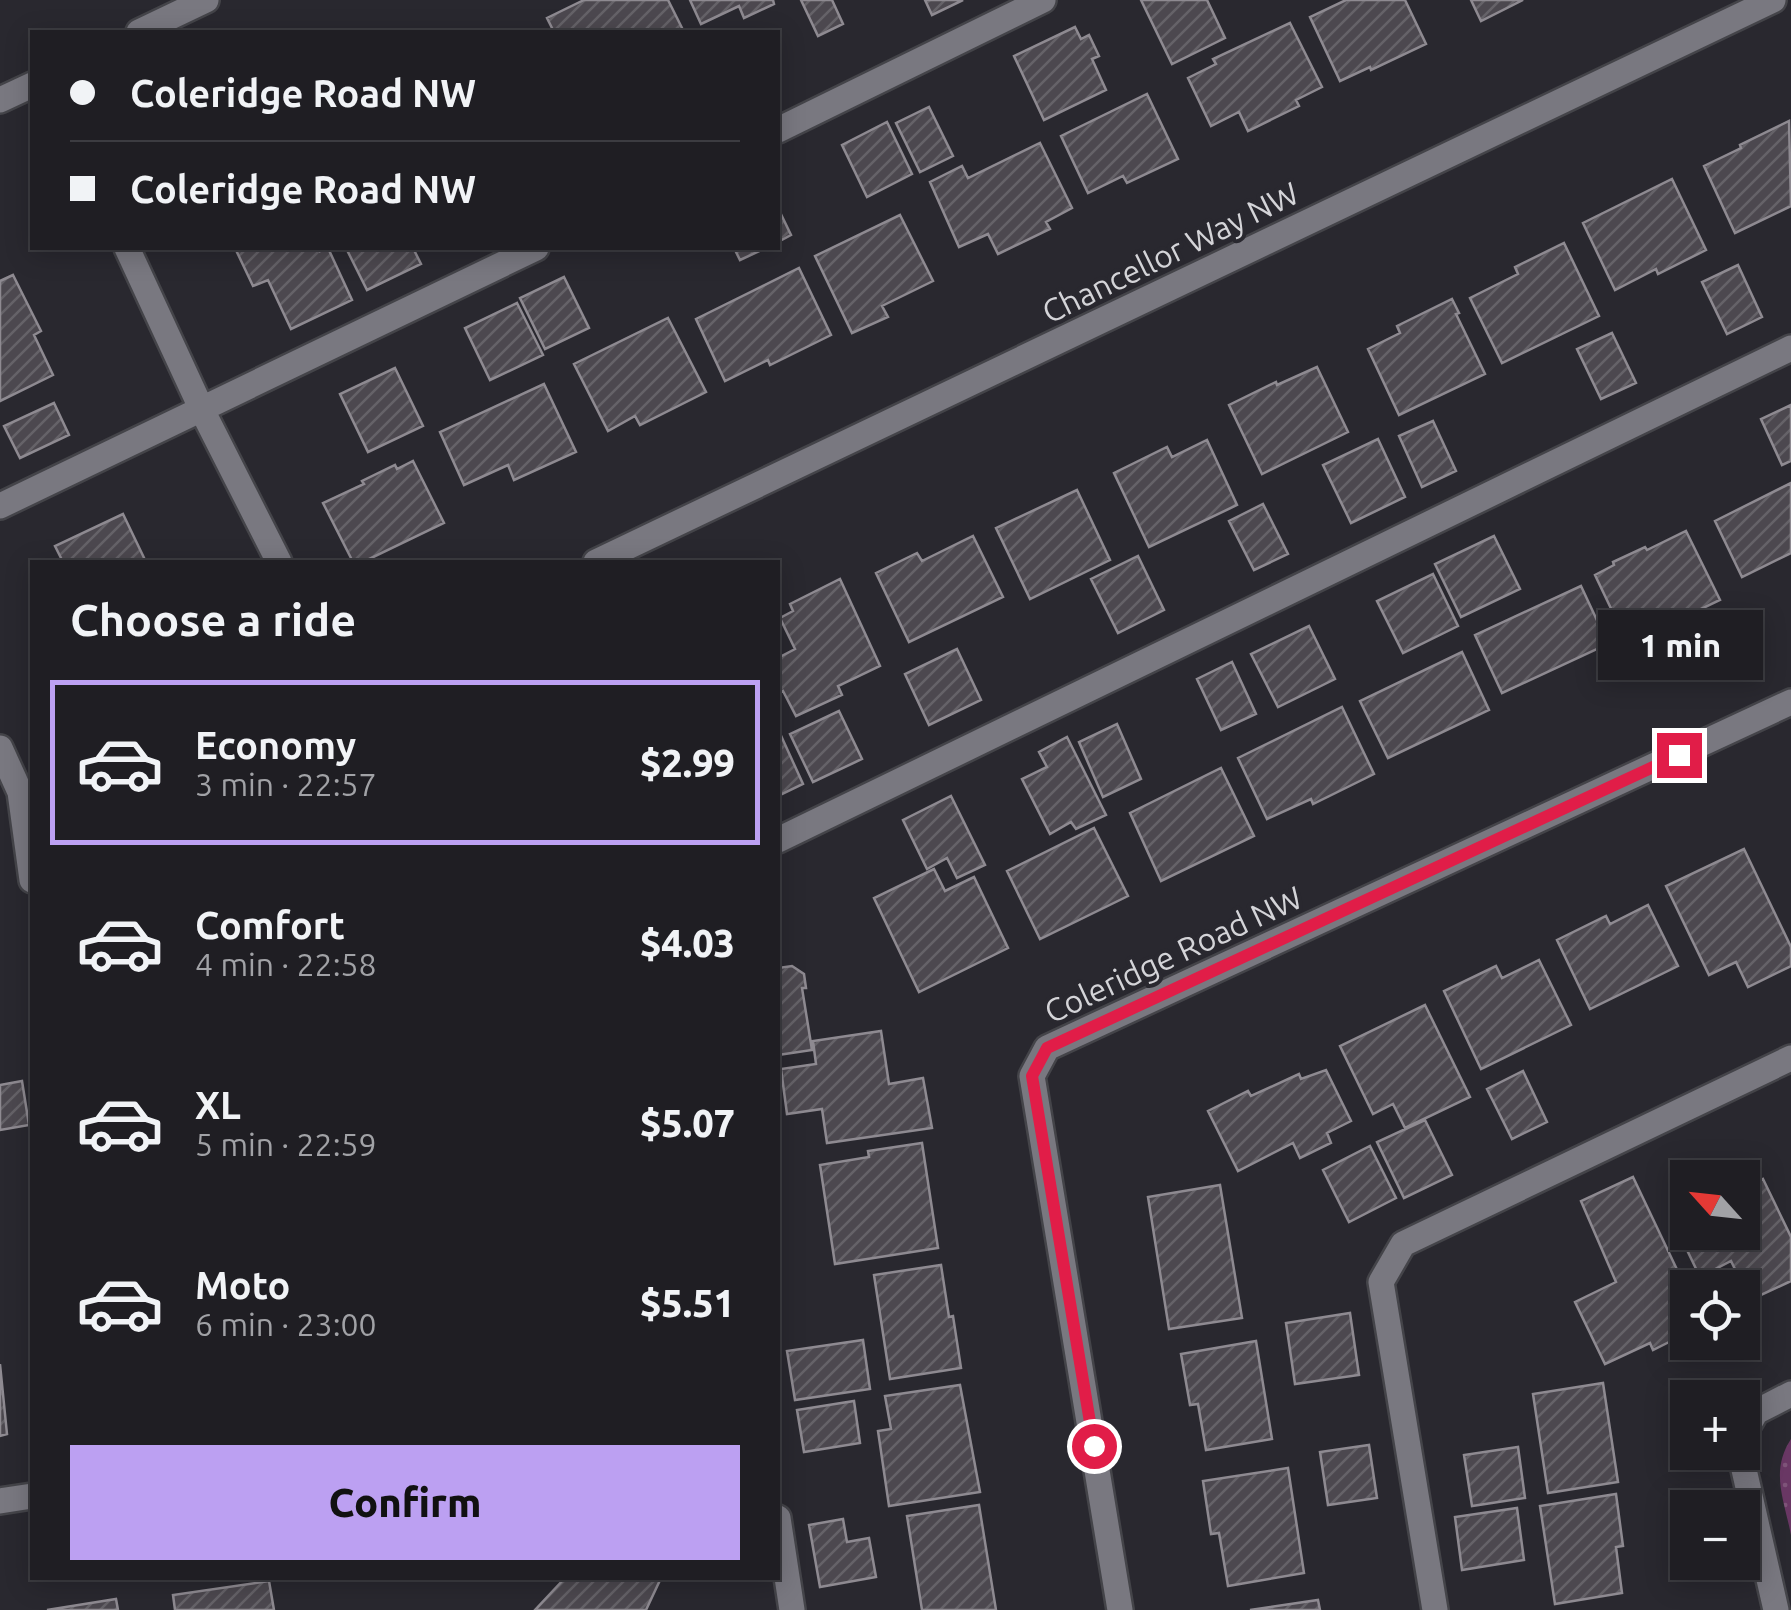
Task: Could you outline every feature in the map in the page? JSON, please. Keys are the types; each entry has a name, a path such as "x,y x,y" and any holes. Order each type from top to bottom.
{"street":[{"path":"143,30 206,0"},
{"path":"780,129 1043,0"},
{"name":"Chancellor Way NW","path":"600,560 1773,0"},
{"path":"0,100 30,86"},
{"path":"128,250 202,410 278,560"},
{"path":"0,506 532,250"},
{"path":"780,839 1791,348"},
{"name":"Coleridge Road NW","path":"1120,1610 1032,1076 1047,1048 1789,710"},
{"path":"0,748 20,792 30,865"},
{"path":"1436,1610 1381,1282 1404,1244 1791,1058"},
{"path":"1760,1410 1791,1394"},
{"path":"1744,1470 1776,1610"},
{"path":"0,1501 30,1496"},
{"path":"780,1531 792,1610"}],"shaded area":[{"path":"1791,1439 1791,1535 1780,1474"}],"building":[{"path":"584,0 668,0 683,30 553,30 547,18"},
{"path":"690,0 773,0 774,4 744,18 739,6 701,24"},
{"path":"801,0 832,0 843,24 818,36"},
{"path":"925,0 963,0 932,15"},
{"path":"1141,0 1207,0 1225,38 1172,64"},
{"path":"1346,0 1405,0 1426,44 1340,81 1310,17"},
{"path":"1471,0 1523,0 1481,21"},
{"path":"1290,23 1322,87 1296,100 1299,106 1248,131 1239,112 1211,126 1188,78 1216,64 1213,59"},
{"path":"1075,27 1081,39 1089,35 1099,56 1092,59 1106,90 1044,120 1014,56"},
{"path":"1147,94 1178,159 1127,183 1123,176 1088,193 1061,136"},
{"path":"929,107 953,156 920,172 896,123"},
{"path":"1789,121 1791,206 1735,233 1704,166"},
{"path":"887,122 912,174 867,197 842,145"},
{"path":"1040,143 1072,208 1046,222 1050,229 998,254 988,234 959,247 930,182 962,166 968,178"},
{"path":"1672,179 1706,250 1615,290 1583,223"},
{"path":"780,212 791,235 780,241"},
{"path":"900,215 933,281 882,306 888,317 852,333 815,256"},
{"path":"1564,243 1599,316 1502,363 1470,298 1518,274 1515,267"},
{"path":"236,250 329,250 352,300 291,329 268,280 253,286"},
{"path":"347,250 414,250 421,264 367,290"},
{"path":"735,250 762,250 740,260"},
{"path":"1738,265 1762,317 1727,334 1702,282"},
{"path":"799,268 831,335 770,365 768,360 725,381 696,319"},
{"path":"13,275 41,331 34,335 53,375 0,401 0,281"},
{"path":"564,277 589,328 545,349 520,298"},
{"path":"1452,299 1485,374 1399,415 1368,349 1400,333 1397,326"},
{"path":"517,303 543,355 490,380 465,328"},
{"path":"668,318 706,392 640,425 635,416 608,431 574,364"},
{"path":"1612,333 1636,383 1601,399 1577,349"},
{"path":"1317,367 1348,432 1262,474 1229,405"},
{"path":"395,368 423,426 368,452 340,394"},
{"path":"544,384 576,452 514,480 508,465 464,485 440,432"},
{"path":"54,403 69,435 20,458 4,426"},
{"path":"1791,405 1791,461 1782,465 1761,419"},
{"path":"1433,421 1456,471 1422,487 1399,436"},
{"path":"1378,439 1405,497 1351,523 1323,465"},
{"path":"1207,440 1237,505 1149,547 1114,473 1167,447 1172,457"},
{"path":"413,461 444,523 367,560 352,560 323,503 395,465 397,469"},
{"path":"1791,483 1791,553 1742,577 1715,521"},
{"path":"1077,490 1110,560 1030,599 996,528"},
{"path":"1263,504 1288,554 1254,570 1229,521"},
{"path":"123,514 145,560 62,560 55,546"},
{"path":"1686,531 1720,600 1628,644 1595,575 1614,565 1613,562"},
{"path":"973,536 1003,597 909,642 876,573 917,553 922,561"},
{"path":"1494,536 1520,589 1461,617 1435,564"},
{"path":"1138,556 1164,610 1118,633 1091,579"},
{"path":"1433,574 1458,626 1403,653 1377,601"},
{"path":"840,579 880,666 838,686 842,695 796,716 783,691 780,693 780,657 795,649 780,618 793,611 790,604"},
{"path":"1581,586 1608,644 1502,693 1475,635"},
{"path":"1309,626 1335,679 1278,707 1251,654"},
{"path":"957,649 981,700 929,725 905,674"},
{"path":"1462,652 1489,710 1388,758 1360,701"},
{"path":"1232,662 1256,714 1221,730 1197,679"},
{"path":"1342,707 1374,774 1313,804 1311,799 1267,819 1238,758"},
{"path":"839,711 862,759 813,782 790,734"},
{"path":"1117,724 1141,779 1103,797 1079,742"},
{"path":"780,733 803,784 780,795"},
{"path":"1067,737 1106,815 1076,829 1071,822 1050,834 1022,779 1047,767 1039,752"},
{"path":"1221,768 1254,836 1161,881 1130,813"},
{"path":"951,796 985,865 957,878 947,858 927,869 903,820"},
{"path":"1094,828 1128,896 1040,939 1007,871"},
{"path":"1744,849 1791,947 1791,966 1748,987 1736,962 1709,975 1666,886"},
{"path":"934,869 945,891 974,877 1008,948 919,992 874,898"},
{"path":"1648,905 1678,966 1590,1009 1557,940 1606,916 1610,924"},
{"path":"1539,960 1571,1025 1481,1069 1444,991 1496,966 1502,978"},
{"path":"792,966 804,974 806,988 802,988 812,1050 780,1055 780,968"},
{"path":"1425,1005 1470,1097 1405,1128 1393,1104 1373,1114 1340,1046"},
{"path":"881,1031 889,1084 923,1078 932,1128 827,1143 822,1109 787,1114 781,1069 816,1064 813,1041"},
{"path":"1326,1070 1351,1121 1327,1133 1331,1143 1300,1158 1293,1143 1238,1171 1208,1111 1248,1091 1251,1096 1299,1074 1301,1079"},
{"path":"1523,1071 1547,1122 1512,1139 1487,1089"},
{"path":"22,1081 29,1125 0,1130 0,1085"},
{"path":"1425,1120 1452,1175 1404,1198 1377,1142"},
{"path":"922,1143 938,1248 835,1264 820,1165 869,1157 868,1151"},
{"path":"1370,1146 1396,1198 1349,1222 1323,1170"},
{"path":"1633,1177 1677,1270 1670,1270 1670,1342 1653,1350 1650,1343 1605,1364 1575,1302 1616,1282 1581,1201"},
{"path":"1763,1179 1791,1237 1791,1281 1760,1295 1760,1270 1735,1270 1731,1261 1714,1270 1697,1270 1687,1250 1760,1250"},
{"path":"1220,1185 1242,1318 1169,1329 1148,1197"},
{"path":"941,1265 961,1368 890,1379 874,1275"},
{"path":"1350,1313 1359,1375 1295,1384 1286,1323"},
{"path":"863,1340 870,1389 795,1400 787,1351"},
{"path":"1256,1341 1272,1439 1206,1450 1198,1404 1190,1405 1181,1354"},
{"path":"0,1364 7,1434 0,1436"},
{"path":"1603,1383 1618,1482 1548,1493 1533,1394"},
{"path":"960,1385 980,1492 889,1506 878,1431 891,1429 885,1396"},
{"path":"854,1401 860,1443 804,1452 797,1410"},
{"path":"1369,1445 1377,1498 1328,1505 1320,1452"},
{"path":"1518,1447 1525,1498 1472,1506 1464,1455"},
{"path":"1288,1468 1304,1573 1228,1586 1219,1533 1211,1534 1203,1481"},
{"path":"1616,1494 1623,1546 1616,1547 1622,1593 1555,1604 1540,1506"},
{"path":"979,1505 996,1610 922,1610 907,1516"},
{"path":"1517,1508 1524,1560 1462,1570 1455,1517"},
{"path":"843,1519 847,1542 869,1538 876,1577 820,1587 809,1525"},
{"path":"563,1580 660,1580 646,1610 535,1610"},
{"path":"269,1581 274,1610 175,1610 173,1595"},
{"path":"116,1599 118,1610 47,1610"},
{"path":"1318,1600 1320,1610 1250,1610"}],"route":[{"path":"1094,1446 1032,1076 1047,1048 1679,755"}]}
